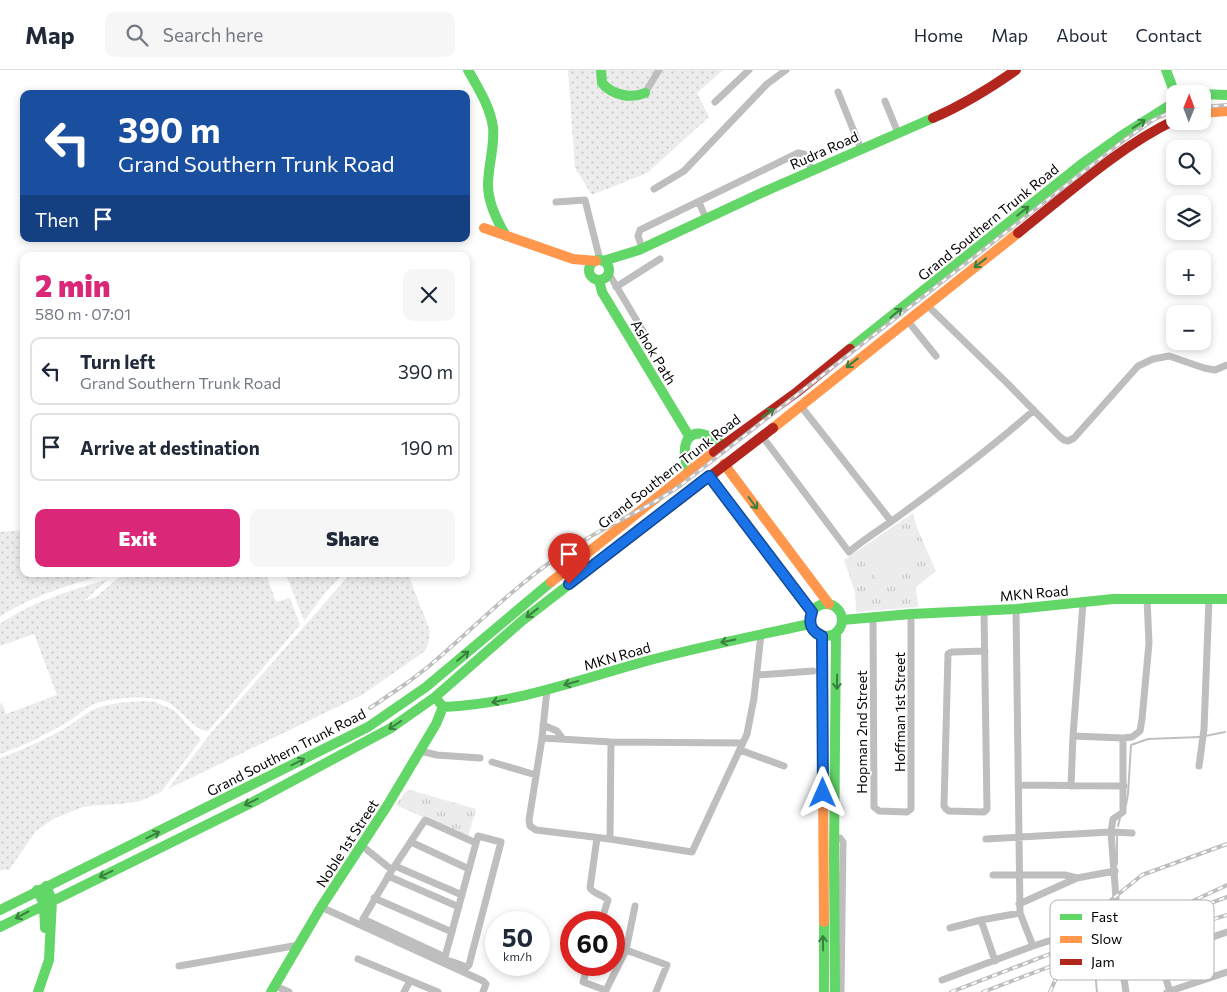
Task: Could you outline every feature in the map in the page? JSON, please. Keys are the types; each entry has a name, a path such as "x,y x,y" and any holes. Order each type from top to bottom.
{"main road":[{"path":"468,70 487,106 492,121 493,136 488,189 495,216 506,236"},
{"path":"601,70 602,81 608,88 633,96 645,93"},
{"name":"Rudra Road","path":"600,261 641,249 812,170 961,106 1016,70"},
{"path":"1166,70 1172,85"},
{"path":"1211,94 1227,95"},
{"name":"Grand Southern Trunk Road","path":"0,910 368,727 426,687 537,593 688,471 797,392 1083,163 1166,106"},
{"path":"1211,112 1227,111"},
{"name":"Grand Southern Trunk Road","path":"0,927 253,802 376,737 434,697 523,620 762,436 1112,160 1152,131 1166,124"},
{"path":"1103,148 1112,160"},
{"path":"484,228 573,259 584,265 591,277 599,280 604,279 609,273 609,267 600,261 573,259"},
{"name":"Rudra Road","path":"609,273 641,249"},
{"path":"589,271 590,265 600,261"},
{"name":"Ashok Path","path":"599,280 602,292 690,436"},
{"path":"688,471 685,451 686,440 690,436 704,434 723,445"},
{"path":"724,464 829,604"},
{"path":"709,476 812,612"},
{"name":"MKN Road","path":"842,620 911,614 1016,609 1147,598 1227,599"},
{"path":"822,604 835,606 839,610 842,620 841,627 830,636 822,636 813,630 810,624 812,612 822,604"},
{"name":"MKN Road","path":"443,707 484,704 547,690 644,662 810,624"},
{"path":"835,992 836,633"},
{"path":"822,636 824,992"},
{"path":"426,687 443,707"},
{"name":"Noble 1st Street","path":"273,989 321,907 387,806 436,724 443,707"},
{"path":"368,727 376,737"},
{"path":"822,832 834,834"},
{"path":"38,992 49,960 52,908 41,888"},
{"path":"35,992 44,952 45,918 48,902"}],"street":[{"path":"645,93 659,70"},
{"path":"715,102 749,70"},
{"path":"654,189 684,171 767,84 786,70"},
{"path":"838,92 861,149"},
{"path":"885,101 898,133"},
{"path":"641,249 638,236 640,230 798,153 804,154 812,170"},
{"path":"556,202 585,200 600,261"},
{"path":"699,202 706,219"},
{"path":"616,287 660,259"},
{"path":"609,273 643,331"},
{"path":"926,305 1059,436 1068,441 1074,438 1138,366 1153,359 1169,356 1215,370 1227,365"},
{"path":"907,320 936,356"},
{"path":"800,405 891,521"},
{"path":"762,436 849,552 1011,431 1034,410"},
{"path":"1073,736 1123,738 1132,737 1140,731 1149,643 1147,598"},
{"path":"1199,766 1204,729 1209,599"},
{"path":"1071,786 1083,603"},
{"path":"1016,609 1019,904 1020,913 1033,946"},
{"path":"984,611 985,651 987,809 984,812 949,811 944,806 948,654 952,652 985,651"},
{"name":"Hoffman 1st Street","path":"911,614 911,811"},
{"name":"Hopman 2nd Street","path":"872,617 874,807 880,811 911,811"},
{"path":"547,690 544,725 529,820 530,826 536,830 692,852 740,750 749,726 761,634"},
{"path":"757,675 813,671"},
{"path":"544,725 557,731 563,739"},
{"path":"542,738 611,742 743,743"},
{"path":"1116,900 1111,832 1113,819 1123,812 1123,738"},
{"path":"610,839 611,742"},
{"path":"740,750 784,766"},
{"path":"420,751 437,755 480,758"},
{"path":"492,762 536,775"},
{"path":"1018,785 1124,786"},
{"path":"445,957 478,836 501,842 467,967 447,960 445,957 363,919 374,898 425,820 476,843"},
{"path":"986,839 1111,832 1132,833"},
{"path":"834,834 843,842 841,992"},
{"path":"597,838 590,888 594,894 604,896 608,900 604,911"},
{"path":"411,842 469,869"},
{"path":"361,845 392,870 459,907"},
{"path":"392,870 462,895"},
{"path":"1019,904 1076,878 1115,871"},
{"path":"992,875 1065,875 1076,878"},
{"path":"374,898 452,932"},
{"path":"585,976 583,982 605,991 608,987 626,950 635,906"},
{"path":"321,907 484,980 486,984 484,992"},
{"path":"950,928 1020,913"},
{"path":"981,920 995,962"},
{"path":"1214,937 1227,932"},
{"path":"942,980 1050,941"},
{"path":"179,966 299,945"},
{"path":"626,950 667,964 656,992"},
{"path":"358,959 438,992"},
{"path":"1214,976 1227,972"},
{"path":"1169,992 1204,980"},
{"path":"404,992 410,981"},
{"path":"273,989 289,992"}],"green space":[{"path":"568,70 723,70 697,93 709,117 647,173 592,195 575,168"},
{"path":"913,513 917,528 936,571 916,587 918,607 856,612 855,592 844,560"},
{"path":"902,527 920,552 878,581 860,557"},
{"path":"20,530 20,577 97,577 38,597 0,617 0,532"},
{"path":"119,577 267,577 276,602 290,598 300,625 208,731 197,727 166,701 126,698 94,704 44,735 0,754 0,704 2,703 6,714 57,695 34,634 0,646 0,624 39,603 66,592 108,579 84,601 96,597"},
{"path":"287,577 340,577 324,594 304,621"},
{"path":"347,577 409,577 430,631 425,651 362,695 168,789 211,733"},
{"path":"143,701 155,702 174,710 200,739 161,792 140,801 83,807 55,818 36,831 9,870 0,870 0,758 51,736 99,707"},
{"path":"410,790 476,809 468,837 396,805 405,792"}],"waterway":[{"path":"1205,736 1225,732"},
{"path":"1126,805 1131,745 1148,739 1200,737"},
{"path":"1118,826 1120,818"},
{"path":"1117,836 1117,864"},
{"path":"1096,980 1097,992"}],"railway":[{"path":"1211,106 1227,105"},
{"path":"370,708 428,667 510,594 544,567 591,536 652,504 681,485 1123,141 1153,120 1166,114"},
{"path":"1111,900 1142,875 1227,844"},
{"path":"1195,900 1227,885"},
{"path":"1214,902 1227,897"},
{"path":"1214,919 1227,915"},
{"path":"951,992 1050,954"},
{"path":"983,992 1050,967"},
{"path":"1050,992 1055,980"}],"traffic: fast":[{"path":"468,70 483,97 493,127 488,192 494,212 506,236"},
{"path":"601,70 602,83 616,93 628,96 645,93"},
{"path":"1166,70 1172,85"},
{"path":"1211,94 1227,95"},
{"path":"850,349 1083,163 1166,108"},
{"path":"603,261 639,250 768,190 933,118"},
{"path":"599,260 606,263 609,270 606,277 599,280 592,277 589,270 592,263 599,260"},
{"path":"599,280 602,292 689,436"},
{"path":"688,471 685,450 686,443 693,435 703,434 723,445"},
{"path":"709,476 811,612"},
{"path":"0,910 368,727 426,687 551,582"},
{"path":"0,927 253,802 391,728 435,697 523,620 571,583"},
{"path":"842,620 911,614 1016,609 1113,599 1227,599"},
{"path":"826,604 832,605 837,609 841,614 842,620 841,626 837,631 832,635 826,636 820,635 815,631 811,626 810,620 811,614 815,609 820,605 826,604"},
{"path":"435,697 443,707 495,701 544,690 684,651 810,624"},
{"path":"835,992 836,633"},
{"path":"271,992 321,907 387,806 436,724 443,707"},
{"path":"38,992 49,960 52,900 46,886"},
{"path":"37,890 44,904 45,928"},
{"path":"824,922 824,992"}],"traffic: slow":[{"path":"1211,112 1227,111"},
{"path":"484,228 573,259 596,261"},
{"path":"773,428 1018,233"},
{"path":"551,582 714,452"},
{"path":"724,464 829,604"},
{"path":"822,636 824,922"}],"traffic: jam":[{"path":"933,118 976,96 1016,70"},
{"path":"1018,233 1114,157 1166,125"},
{"path":"714,452 797,392 850,349"},
{"path":"571,583 773,428"}],"route":[{"path":"569,584 709,476 812,612 810,624 816,633 822,636 823,793"}]}
